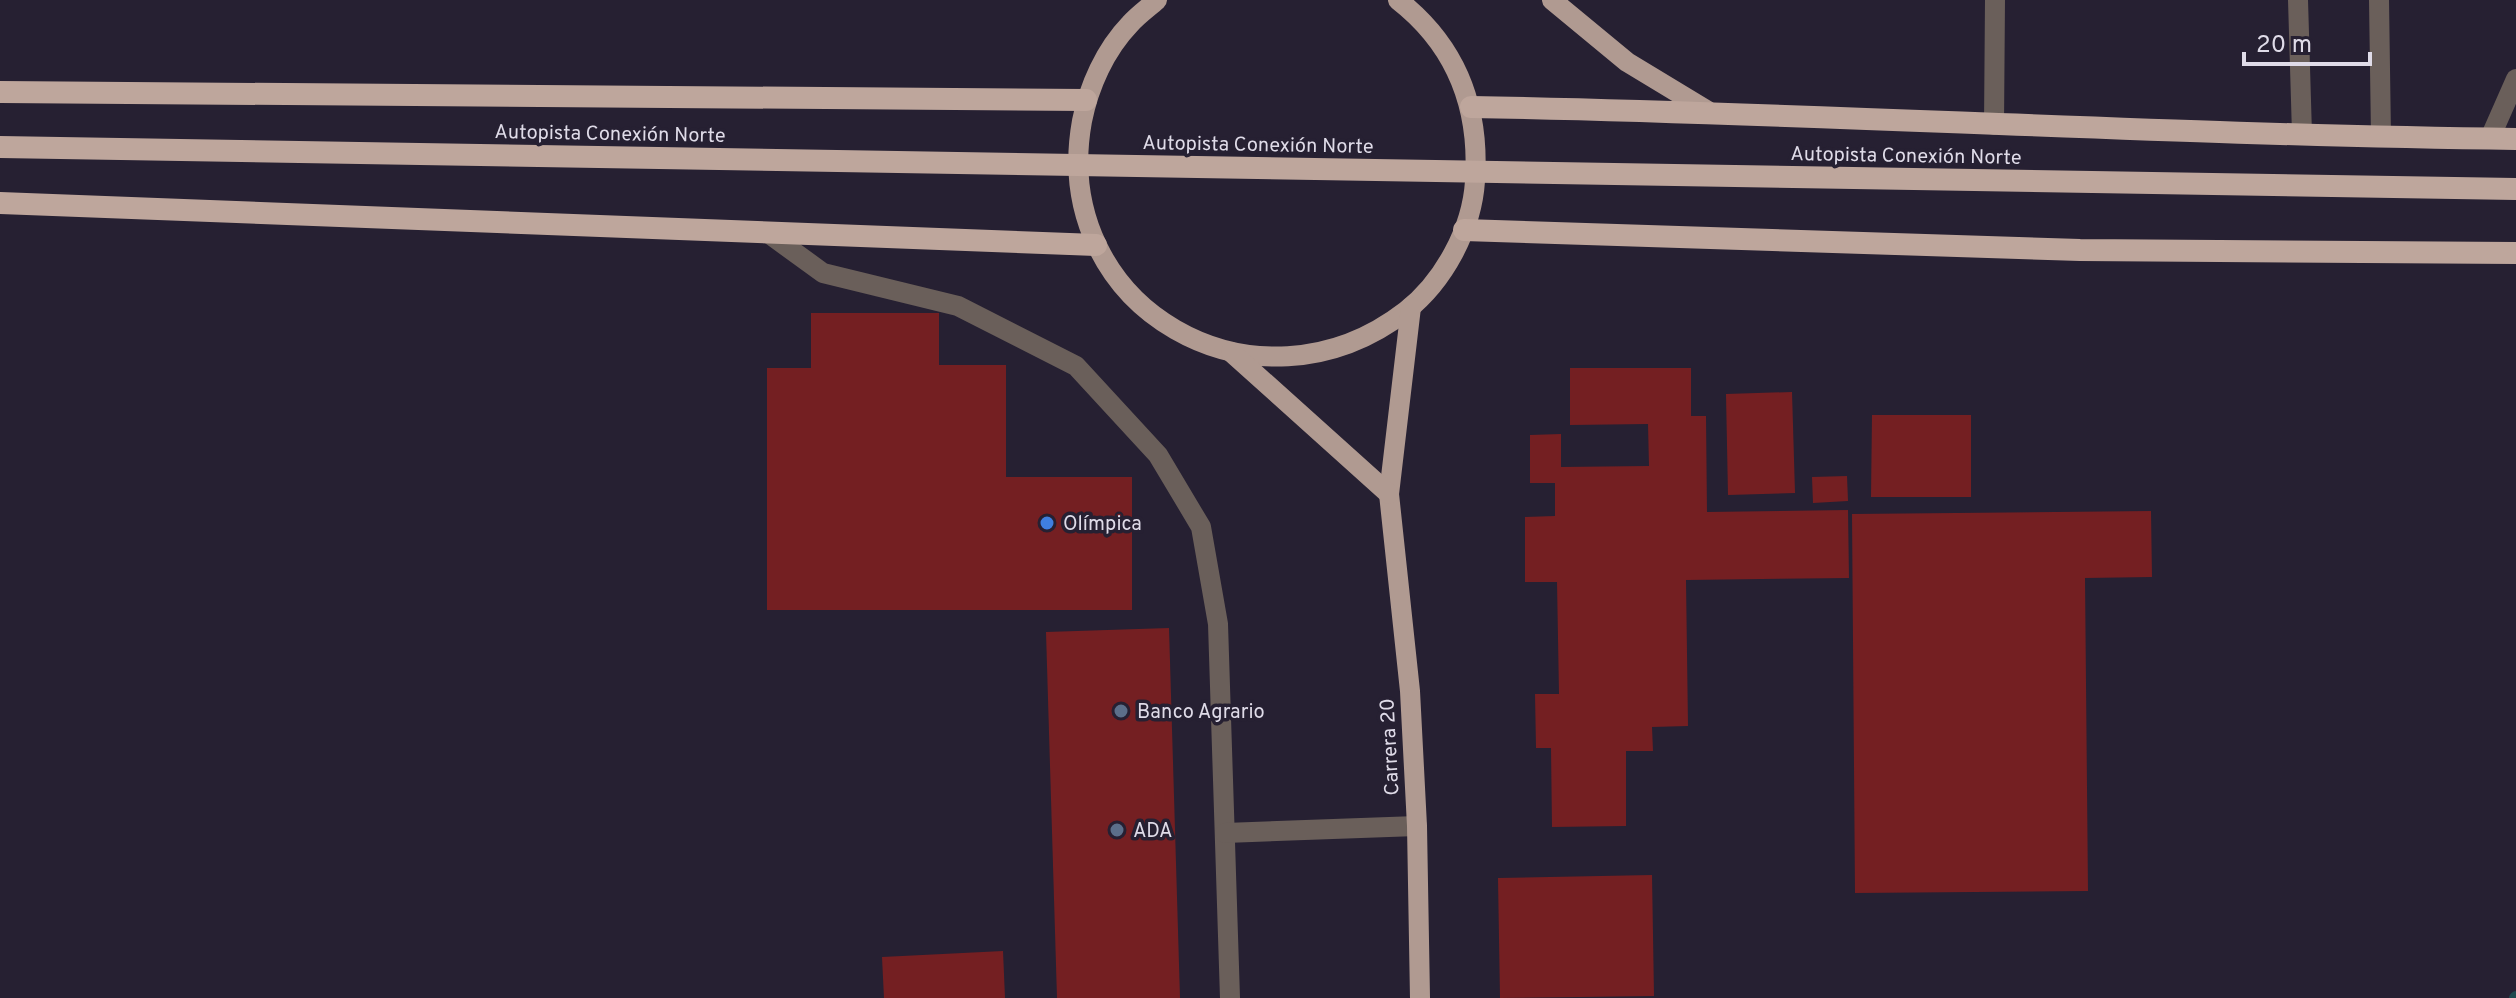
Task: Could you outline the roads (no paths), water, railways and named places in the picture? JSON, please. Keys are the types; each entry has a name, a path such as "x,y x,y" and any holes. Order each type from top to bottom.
{"highway":[{"path":"0,92 1086,100"},
{"path":"1471,107 1708,111 1994,125 2516,139"},
{"name":"Autopista Conexión Norte","path":"0,147 2516,189"},
{"path":"0,203 1096,245"},
{"path":"1464,230 2080,250 2516,253"}],"main road":[{"path":"1157,0 1129,25 1111,49 1086,100 1077,149 1081,198 1096,245 1114,275 1138,302 1166,324 1197,341 1231,352 1263,357 1295,357 1326,352 1386,326 1411,307 1433,284 1451,258 1464,230 1476,176 1477,148 1471,107 1444,48 1424,23 1398,0"},
{"path":"1552,0 1627,62 1708,111"},
{"name":"Carrera 20","path":"1411,307 1389,494 1410,691 1417,826 1420,998"},
{"path":"1231,352 1389,494"}],"street":[{"path":"1994,125 1995,0"},
{"path":"2298,0 2302,134"},
{"path":"2379,0 2381,136"},
{"path":"2490,138 2516,79"},
{"path":"768,233 823,273 958,306 1076,366 1158,455 1201,527 1218,624 1230,998"},
{"path":"1225,833 1417,826"}],"place":[{"name":"Olímpica","path":"1047,523"},
{"name":"Banco Agrario","path":"1121,711"},
{"name":"ADA","path":"1117,830"}]}
